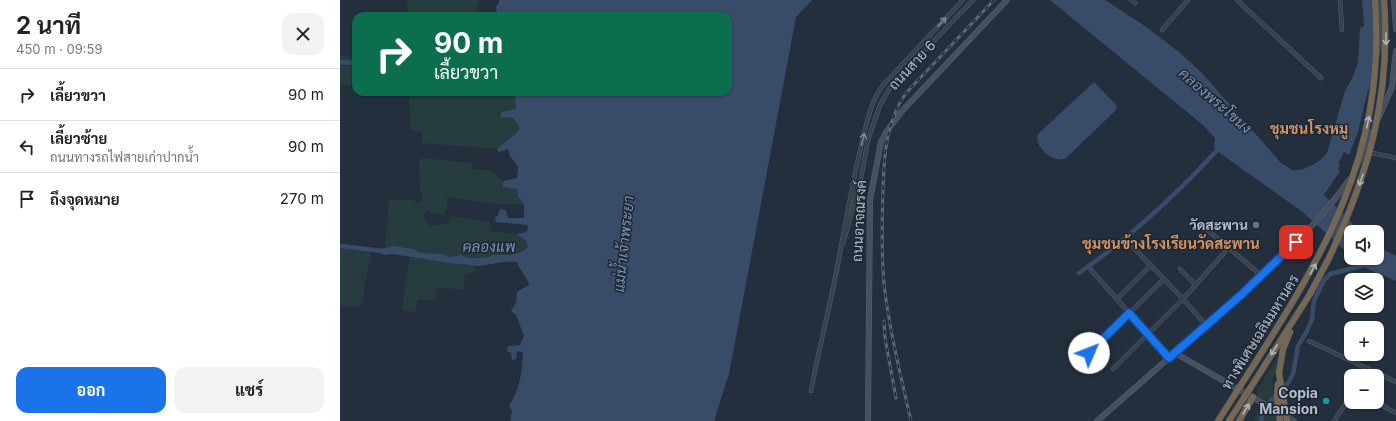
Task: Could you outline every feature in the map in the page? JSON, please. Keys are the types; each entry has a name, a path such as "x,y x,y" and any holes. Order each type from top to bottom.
{"highway":[{"name":"ทางพิเศษเฉลิมมหานคร","path":"1218,421 1301,290 1326,244 1346,198 1361,152 1370,113 1376,66 1375,0"},
{"name":"ทางพิเศษเฉลิมมหานคร","path":"1229,421 1310,294 1332,250 1352,204 1374,138 1380,113 1385,67 1384,0"},
{"path":"1280,421 1277,396 1282,352 1288,336 1310,294"},
{"path":"1279,373 1291,421"},
{"path":"1239,421 1253,397"}],"street":[{"name":"ถนนสาย 6","path":"839,257 862,178 868,140 880,105 891,86 973,0"},
{"name":"ถนนอาจณรงค์","path":"868,421 870,200 881,142 897,117 1007,0"},
{"path":"1162,30 1188,0"},
{"path":"1237,0 1321,78"},
{"path":"1340,0 1342,30"},
{"path":"1394,0 1396,29"},
{"name":"ถนนสาย 6","path":"811,391 854,176 869,115 879,91 961,2"},
{"path":"1097,421 1262,276 1313,225 1336,197 1351,177 1365,152 1392,87 1396,51"},
{"path":"1365,152 1396,158"},
{"path":"1205,228 1262,276"},
{"path":"1133,247 1206,325"},
{"path":"1113,369 1183,299 1225,252"},
{"path":"1117,299 1151,265"},
{"path":"1180,269 1196,285"},
{"path":"1091,270 1169,358"},
{"path":"1089,353 1164,279"},
{"path":"1309,341 1368,369"},
{"path":"1175,353 1262,402 1291,421"},
{"path":"1384,376 1396,382"},
{"path":"1334,421 1344,406"},
{"path":"1384,406 1396,412"}],"green space":[{"path":"407,0 479,0 475,10 477,12 408,12"},
{"path":"340,55 352,56 351,86 340,84"},
{"path":"409,96 515,96 516,109 501,112 501,118 512,117 519,126 519,130 497,149 422,143 422,132 410,130"},
{"path":"423,158 472,163 473,170 490,170 503,181 503,187 517,189 518,197 524,203 524,205 484,203 447,197 447,206 444,215 426,211 423,217 430,226 448,223 450,216 490,222 491,232 517,235 522,238 528,247 522,252 510,255 493,255 488,258 468,258 461,255 450,257 441,254 420,253 414,249 393,246 385,248 389,200 411,200 420,203 423,195 420,191 419,160"},
{"path":"340,248 371,252 361,307 340,306"},
{"path":"410,256 455,264 464,263 475,266 473,272 465,274 463,290 437,287 436,300 418,300 415,312 402,310"},
{"path":"1280,353 1279,363 1272,379 1276,421 1254,421 1262,401 1257,396 1257,390"}],"water":[{"name":"แม่น้ำเจ้าพระยา","path":"499,0 812,0 796,17 729,374 714,421 510,421 512,411 509,406 516,393 520,380 523,352 517,351 516,359 512,360 511,353 507,351 508,346 520,345 524,336 516,315 511,311 516,303 517,292 529,285 517,262 475,266 393,254 384,255 377,250 393,246 414,249 420,253 441,254 450,257 461,255 468,258 487,258 493,255 510,255 522,252 528,247 525,240 516,234 527,232 528,225 496,222 495,217 498,216 500,209 506,210 508,218 524,218 524,203 518,197 517,189 503,187 503,181 517,178 518,167 510,156 508,149 499,152 497,149 519,130 519,126 512,117 501,118 501,112 516,109 515,96 732,96 732,12 497,12 496,6 499,3"},
{"name":"คลองพระโขนง","path":"1050,0 1105,0 1145,26 1179,52 1203,74 1281,163 1292,170 1301,170 1311,166 1327,153 1345,91 1352,79 1358,63 1360,28 1364,26 1362,0 1386,0 1386,24 1376,75 1368,90 1358,132 1349,155 1344,152 1338,164 1340,165 1338,169 1340,171 1324,195 1353,225 1344,225 1344,250 1304,213 1217,151 1214,148 1215,138 1203,125"},
{"path":"1094,82 1116,105 1116,110 1066,158 1055,159 1045,153 1041,148 1038,143 1038,134"},
{"path":"1384,250 1396,256 1396,281 1384,276 1384,273 1377,273 1360,265 1384,265"}],"waterway":[{"path":"340,62 352,63"},
{"path":"1079,273 1117,245 1153,214 1220,147"},
{"name":"คลองแพ","path":"340,246 382,251"},
{"path":"1261,421 1264,408 1288,383 1293,374 1298,346 1312,319 1314,301 1324,280 1330,274 1362,265"}],"railway":[{"path":"911,421 892,335 884,283 882,212 884,164 887,139 894,115 906,93 994,0"},
{"path":"884,321 885,338 896,398"}],"place":[{"name":"วัดสะพาน","path":"1256,225"},
{"name":"Copia Mansion","path":"1326,401"}],"district":[{"name":"ชุมชนโรงหมู","path":"1309,129"},
{"name":"ชุมชนข้างโรงเรียนวัดสะพาน","path":"1171,244"}],"route":[{"path":"1089,353 1129,313 1169,358 1262,276 1296,242"}]}
